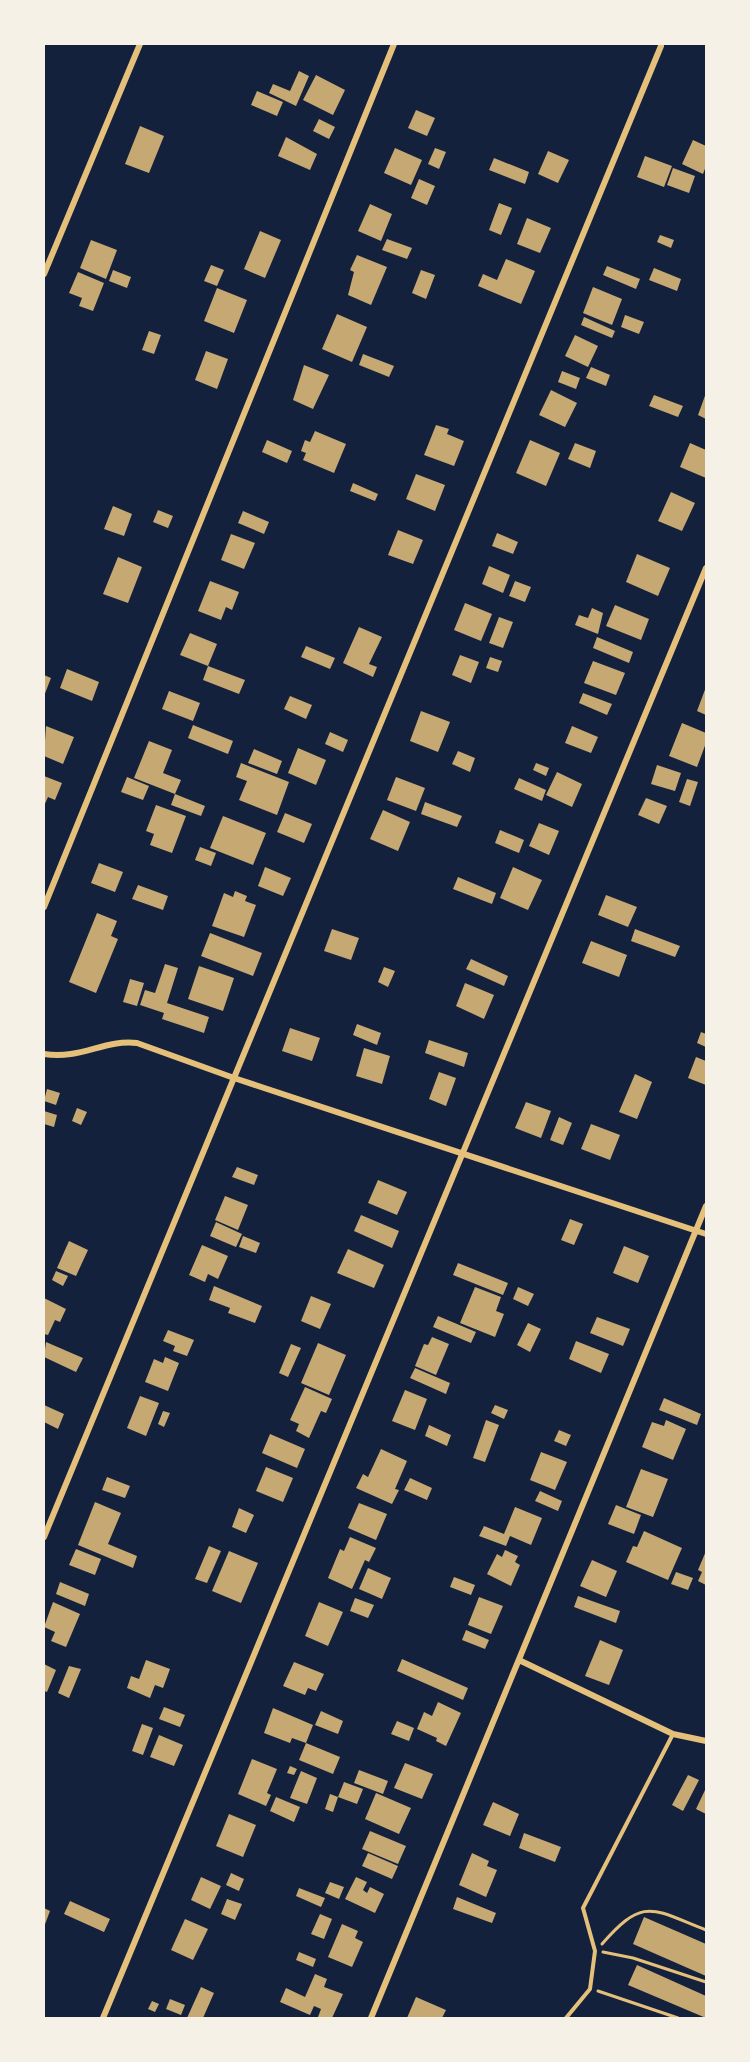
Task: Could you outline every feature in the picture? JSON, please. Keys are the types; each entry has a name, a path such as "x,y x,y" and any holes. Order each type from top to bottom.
{"street":[{"path":"44,274 140,44"},
{"path":"44,907 394,44"},
{"path":"44,1537 661,46"},
{"path":"104,2019 706,568"},
{"path":"44,1054 75,1055 122,1041 137,1043 234,1078 706,1234"},
{"path":"371,2019 706,1206"},
{"path":"520,1661 673,1734 706,1741"}],"lane":[{"path":"566,2019 590,1989 595,1951 583,1908 673,1734"}],"path":[{"path":"595,1951 630,1915 645,1910 706,1930"},
{"path":"595,1951 633,1958 706,1982"},
{"path":"590,1989 678,2019"}],"building":[{"path":"299,71 309,76 296,106 269,93 273,84 290,91"},
{"path":"316,75 345,90 333,115 303,100"},
{"path":"257,91 283,102 277,116 251,105"},
{"path":"416,110 435,118 427,136 408,128"},
{"path":"319,119 335,127 329,139 313,131"},
{"path":"140,126 164,136 149,173 125,164"},
{"path":"286,137 317,154 310,170 278,156"},
{"path":"693,140 706,146 706,166 703,174 682,164"},
{"path":"395,148 422,160 411,185 384,173"},
{"path":"435,148 446,152 439,169 428,164"},
{"path":"548,151 569,160 558,183 538,174"},
{"path":"645,156 672,166 664,187 637,177"},
{"path":"494,158 529,172 525,184 489,170"},
{"path":"673,168 695,176 689,193 667,185"},
{"path":"419,179 435,186 427,205 411,198"},
{"path":"499,203 512,208 501,235 489,230"},
{"path":"370,204 392,214 381,241 358,231"},
{"path":"527,218 551,228 540,253 517,244"},
{"path":"260,231 281,240 265,278 244,269"},
{"path":"660,235 674,240 671,248 657,242"},
{"path":"387,239 412,248 407,259 382,250"},
{"path":"91,240 117,250 106,279 80,268"},
{"path":"357,255 387,267 371,305 348,295 354,272 350,270"},
{"path":"506,259 535,271 521,304 478,286 483,274 497,280"},
{"path":"211,265 224,270 217,286 204,281"},
{"path":"607,266 640,279 636,289 603,275"},
{"path":"654,268 681,279 677,291 649,280"},
{"path":"113,270 131,277 127,288 109,281"},
{"path":"421,270 435,275 426,299 412,293"},
{"path":"78,272 104,283 93,311 79,306 82,298 69,293"},
{"path":"593,287 622,299 612,325 583,313"},
{"path":"217,288 247,300 234,333 204,321"},
{"path":"337,314 367,327 352,362 322,349"},
{"path":"625,315 644,322 639,334 621,327"},
{"path":"584,317 615,331 612,338 581,325"},
{"path":"149,331 161,335 154,354 142,350"},
{"path":"575,335 598,346 588,367 565,356"},
{"path":"206,351 228,359 217,389 195,380"},
{"path":"363,354 394,366 389,377 359,365"},
{"path":"304,365 329,375 313,409 293,400"},
{"path":"591,367 610,375 606,386 586,378"},
{"path":"562,371 580,378 576,389 558,382"},
{"path":"551,390 577,403 565,427 539,415"},
{"path":"706,393 706,419 698,415"},
{"path":"654,395 683,406 678,417 649,406"},
{"path":"436,425 449,429 447,434 464,441 454,466 424,455"},
{"path":"315,431 346,444 334,473 303,460 306,453 301,451 305,440 310,442"},
{"path":"267,440 292,451 287,463 262,452"},
{"path":"530,440 560,453 546,486 516,473"},
{"path":"575,443 596,451 590,468 568,459"},
{"path":"690,443 706,450 706,478 680,467"},
{"path":"416,474 445,485 435,511 406,499"},
{"path":"353,483 378,494 375,501 350,491"},
{"path":"671,492 695,503 682,531 658,521"},
{"path":"113,506 132,514 124,536 104,529"},
{"path":"158,510 173,516 168,528 153,522"},
{"path":"243,511 269,522 264,534 238,523"},
{"path":"398,530 423,540 413,564 388,555"},
{"path":"497,533 518,542 513,554 492,546"},
{"path":"231,534 255,543 244,569 221,560"},
{"path":"637,554 670,568 658,596 626,582"},
{"path":"118,557 142,567 128,603 103,594"},
{"path":"489,566 510,575 503,593 482,584"},
{"path":"210,581 239,592 232,610 226,607 221,620 198,611"},
{"path":"515,581 531,587 525,602 509,596"},
{"path":"465,603 492,614 481,641 454,630"},
{"path":"615,605 649,619 641,640 606,626"},
{"path":"592,608 603,613 598,634 575,625 579,615 588,618"},
{"path":"499,617 513,622 503,648 489,643"},
{"path":"359,627 382,637 369,664 377,667 373,677 343,663"},
{"path":"190,633 217,644 208,666 180,655"},
{"path":"597,637 633,652 629,663 593,648"},
{"path":"306,646 335,658 330,669 301,657"},
{"path":"460,655 479,662 471,683 452,675"},
{"path":"490,657 502,661 498,672 486,668"},
{"path":"593,661 625,673 616,695 584,683"},
{"path":"208,666 245,680 239,694 203,680"},
{"path":"67,669 99,682 92,701 60,688"},
{"path":"44,675 51,678 44,696"},
{"path":"706,687 706,715 697,711"},
{"path":"169,691 200,703 193,721 162,709"},
{"path":"583,693 612,704 607,715 579,703"},
{"path":"290,696 312,705 306,719 284,709"},
{"path":"421,711 450,722 438,752 410,741"},
{"path":"682,723 706,733 706,743 697,767 669,756"},
{"path":"193,725 233,741 228,754 188,738"},
{"path":"46,726 74,737 63,764 44,756"},
{"path":"572,726 598,737 591,753 565,743"},
{"path":"330,732 348,740 343,752 325,744"},
{"path":"149,741 172,750 163,773 181,780 175,794 134,778"},
{"path":"298,748 326,760 316,785 288,773"},
{"path":"254,749 282,761 277,774 248,763"},
{"path":"458,751 475,758 470,772 452,764"},
{"path":"241,763 289,782 277,815 239,800 247,781 236,777"},
{"path":"536,763 549,768 546,776 533,770"},
{"path":"657,765 681,773 675,791 651,784"},
{"path":"557,772 582,784 572,807 546,795"},
{"path":"44,776 62,783 55,800 48,797 44,806"},
{"path":"127,777 149,786 143,800 121,792"},
{"path":"396,777 425,788 416,811 387,800"},
{"path":"519,778 546,790 542,801 514,789"},
{"path":"687,779 698,782 690,806 679,802"},
{"path":"175,794 205,806 201,816 171,805"},
{"path":"646,798 667,806 659,824 638,815"},
{"path":"425,802 462,816 457,827 421,814"},
{"path":"156,805 186,816 172,853 150,845 154,834 146,831"},
{"path":"383,810 410,822 398,851 370,839"},
{"path":"285,813 312,824 304,843 277,832"},
{"path":"223,816 266,833 253,865 210,848"},
{"path":"539,823 559,831 549,855 529,846"},
{"path":"500,830 524,840 519,853 495,843"},
{"path":"200,847 216,853 211,866 195,860"},
{"path":"99,863 123,872 115,892 91,883"},
{"path":"265,867 291,878 283,896 258,886"},
{"path":"513,867 542,880 528,910 500,898"},
{"path":"458,877 496,893 492,904 453,889"},
{"path":"138,885 168,896 163,910 132,899"},
{"path":"235,891 247,896 245,901 256,905 244,937 212,926 224,893 233,897"},
{"path":"606,895 637,907 628,927 598,915"},
{"path":"97,913 117,921 111,936 118,939 96,993 69,982"},
{"path":"332,929 359,938 351,960 324,951"},
{"path":"635,929 680,946 675,957 631,941"},
{"path":"210,933 262,953 253,976 201,956"},
{"path":"591,941 627,955 619,977 582,963"},
{"path":"471,959 508,976 504,986 466,969"},
{"path":"165,964 178,968 167,1003 209,1017 204,1033 162,1019 164,1013 140,1005 145,990 155,993"},
{"path":"199,966 234,978 223,1011 188,999"},
{"path":"384,967 395,971 388,987 378,982"},
{"path":"130,979 144,983 137,1006 123,1002"},
{"path":"465,983 494,995 484,1019 456,1006"},
{"path":"357,1024 381,1033 377,1045 353,1035"},
{"path":"290,1028 320,1038 312,1061 282,1051"},
{"path":"701,1032 706,1034 706,1047 697,1043"},
{"path":"429,1040 468,1053 464,1067 425,1053"},
{"path":"364,1048 390,1056 382,1084 356,1076"},
{"path":"696,1057 706,1061 706,1085 688,1078"},
{"path":"439,1072 456,1078 446,1106 429,1099"},
{"path":"635,1074 652,1082 637,1119 619,1112"},
{"path":"47,1089 60,1093 56,1105 44,1101"},
{"path":"526,1102 551,1111 541,1138 515,1128"},
{"path":"77,1108 87,1112 81,1125 72,1121"},
{"path":"44,1111 57,1115 54,1127 44,1124"},
{"path":"559,1117 572,1123 563,1145 550,1140"},
{"path":"591,1124 620,1135 610,1160 581,1149"},
{"path":"237,1167 258,1175 254,1185 232,1177"},
{"path":"378,1180 407,1192 397,1215 368,1203"},
{"path":"225,1196 248,1205 238,1230 215,1220"},
{"path":"361,1215 399,1231 392,1248 354,1231"},
{"path":"570,1219 583,1224 574,1245 561,1240"},
{"path":"216,1222 242,1234 236,1247 210,1236"},
{"path":"243,1236 260,1243 256,1253 239,1247"},
{"path":"69,1241 88,1250 76,1276 57,1268"},
{"path":"202,1245 228,1256 218,1279 208,1274 205,1282 189,1275"},
{"path":"624,1246 649,1256 638,1283 613,1273"},
{"path":"348,1249 384,1265 374,1288 337,1273"},
{"path":"458,1263 508,1283 503,1295 453,1275"},
{"path":"56,1271 68,1276 63,1286 52,1280"},
{"path":"214,1286 262,1306 255,1323 228,1313 230,1308 209,1300"},
{"path":"475,1287 501,1297 496,1311 504,1314 495,1337 460,1323"},
{"path":"518,1287 534,1294 528,1306 513,1299"},
{"path":"311,1296 331,1304 320,1329 301,1321"},
{"path":"44,1298 66,1309 60,1322 55,1320 48,1335 44,1334"},
{"path":"438,1316 476,1332 471,1343 433,1327"},
{"path":"597,1317 630,1329 623,1346 590,1333"},
{"path":"528,1323 541,1329 530,1352 517,1345"},
{"path":"168,1330 194,1340 187,1356 173,1351 175,1346 163,1341"},
{"path":"432,1337 449,1344 436,1375 415,1366 424,1344 428,1345"},
{"path":"576,1341 609,1354 601,1373 569,1359"},
{"path":"46,1342 83,1358 76,1372 44,1357"},
{"path":"318,1343 346,1355 329,1395 301,1383"},
{"path":"291,1344 301,1348 288,1377 279,1373"},
{"path":"165,1357 179,1363 168,1391 145,1382 154,1359 163,1363"},
{"path":"415,1368 450,1383 446,1394 410,1378"},
{"path":"305,1387 332,1399 326,1413 321,1411 309,1438 296,1431 299,1424 290,1420"},
{"path":"405,1390 427,1399 415,1430 392,1421"},
{"path":"140,1396 159,1403 146,1436 127,1428"},
{"path":"664,1398 701,1414 697,1425 659,1410"},
{"path":"44,1405 64,1414 58,1429 44,1422"},
{"path":"495,1405 508,1410 504,1419 491,1413"},
{"path":"163,1411 170,1413 164,1427 158,1424"},
{"path":"486,1420 499,1425 485,1462 473,1458"},
{"path":"666,1420 686,1429 673,1460 642,1447 652,1422 664,1426"},
{"path":"429,1425 451,1435 447,1446 425,1436"},
{"path":"559,1430 571,1435 566,1446 554,1441"},
{"path":"270,1434 305,1449 297,1468 262,1453"},
{"path":"381,1449 407,1461 395,1489 399,1490 392,1504 356,1488 363,1474 368,1477"},
{"path":"541,1452 567,1462 555,1490 530,1480"},
{"path":"266,1467 293,1478 283,1502 256,1491"},
{"path":"641,1469 668,1479 653,1517 626,1507"},
{"path":"107,1477 130,1486 125,1498 102,1490"},
{"path":"410,1478 432,1488 427,1500 404,1490"},
{"path":"540,1491 562,1501 558,1511 535,1501"},
{"path":"95,1502 121,1513 108,1544 137,1556 133,1568 78,1545"},
{"path":"359,1503 387,1514 376,1540 348,1528"},
{"path":"616,1505 641,1515 634,1534 608,1524"},
{"path":"515,1507 542,1518 531,1545 510,1536 506,1546 479,1536 484,1526 504,1534"},
{"path":"239,1508 254,1515 246,1533 232,1527"},
{"path":"644,1531 682,1548 668,1580 626,1562 633,1546 637,1547"},
{"path":"350,1537 376,1548 369,1562 365,1560 352,1589 328,1578 340,1549 344,1551"},
{"path":"209,1546 221,1551 207,1583 195,1579"},
{"path":"76,1549 101,1559 95,1575 69,1565"},
{"path":"505,1550 518,1556 515,1562 520,1565 511,1586 487,1574 497,1554 502,1557"},
{"path":"229,1551 258,1563 241,1603 212,1591"},
{"path":"706,1551 706,1585 698,1581 702,1572 698,1570"},
{"path":"592,1560 617,1571 606,1597 580,1586"},
{"path":"368,1568 391,1578 382,1599 359,1589"},
{"path":"676,1572 693,1578 688,1590 671,1584"},
{"path":"454,1577 475,1585 471,1595 450,1587"},
{"path":"60,1582 89,1594 85,1606 56,1594"},
{"path":"578,1596 620,1611 616,1623 574,1607"},
{"path":"479,1597 503,1606 491,1634 468,1625"},
{"path":"355,1598 374,1605 368,1618 350,1611"},
{"path":"53,1602 80,1614 66,1647 51,1641 55,1632 44,1627"},
{"path":"319,1602 343,1612 328,1646 305,1636"},
{"path":"466,1630 489,1640 485,1649 462,1640"},
{"path":"600,1640 623,1650 609,1685 585,1676"},
{"path":"402,1659 468,1688 463,1700 397,1671"},
{"path":"146,1660 170,1669 163,1688 155,1685 150,1698 127,1688 131,1676 139,1679"},
{"path":"294,1662 324,1674 316,1691 308,1688 305,1695 283,1686"},
{"path":"44,1664 56,1670 47,1692 44,1691"},
{"path":"69,1666 81,1669 69,1698 58,1693"},
{"path":"438,1702 461,1713 446,1746 436,1741 437,1738 417,1729 424,1712 432,1716"},
{"path":"164,1707 185,1715 180,1727 159,1719"},
{"path":"273,1708 313,1725 306,1743 292,1738 290,1743 264,1733"},
{"path":"321,1711 343,1721 338,1734 315,1725"},
{"path":"397,1721 414,1728 409,1741 391,1734"},
{"path":"142,1724 153,1728 143,1755 132,1751"},
{"path":"159,1735 183,1745 174,1766 150,1757"},
{"path":"306,1743 340,1757 333,1774 299,1760"},
{"path":"252,1759 277,1769 267,1793 271,1795 266,1806 238,1794"},
{"path":"405,1763 433,1774 422,1799 394,1788"},
{"path":"290,1766 297,1769 294,1775 287,1773"},
{"path":"359,1770 388,1781 383,1794 354,1783"},
{"path":"301,1771 317,1778 307,1804 290,1798"},
{"path":"688,1775 699,1780 683,1811 672,1805"},
{"path":"344,1782 363,1789 357,1804 338,1797"},
{"path":"706,1788 706,1814 696,1809"},
{"path":"376,1793 411,1808 399,1834 365,1819"},
{"path":"330,1794 338,1797 333,1812 325,1809"},
{"path":"276,1797 300,1807 294,1822 270,1811"},
{"path":"493,1802 519,1814 510,1836 483,1825"},
{"path":"229,1814 256,1825 243,1857 216,1846"},
{"path":"370,1831 406,1846 398,1864 362,1849"},
{"path":"524,1833 561,1847 555,1862 519,1848"},
{"path":"368,1853 398,1866 392,1879 362,1866"},
{"path":"472,1853 489,1861 487,1866 497,1870 486,1897 459,1885"},
{"path":"231,1873 244,1879 239,1891 226,1885"},
{"path":"201,1877 221,1886 210,1909 191,1900"},
{"path":"356,1877 367,1882 363,1890 367,1893 370,1887 384,1894 375,1913 345,1899"},
{"path":"330,1882 344,1887 339,1899 325,1893"},
{"path":"299,1888 325,1898 321,1907 296,1896"},
{"path":"457,1897 496,1913 492,1923 453,1909"},
{"path":"227,1899 242,1904 235,1920 221,1914"},
{"path":"70,1901 110,1919 104,1932 64,1914"},
{"path":"44,1908 50,1911 44,1927"},
{"path":"320,1914 332,1919 324,1939 311,1934"},
{"path":"644,1917 706,1944 706,1976 633,1944"},
{"path":"185,1919 208,1929 193,1960 171,1950"},
{"path":"342,1924 358,1931 355,1938 363,1942 352,1967 328,1957"},
{"path":"299,1952 316,1959 313,1967 296,1960"},
{"path":"637,1965 706,1996 706,2018 628,1985"},
{"path":"315,1974 327,1979 324,1987 343,1994 332,2018 318,2017 321,2009 314,2006 310,2015 280,2002 286,1988 305,1997"},
{"path":"201,1987 214,1993 203,2018 187,2018"},
{"path":"416,1997 446,2010 442,2018 407,2018"},
{"path":"170,1999 185,2005 181,2015 166,2009"},
{"path":"152,2001 159,2004 155,2012 148,2009"}]}
